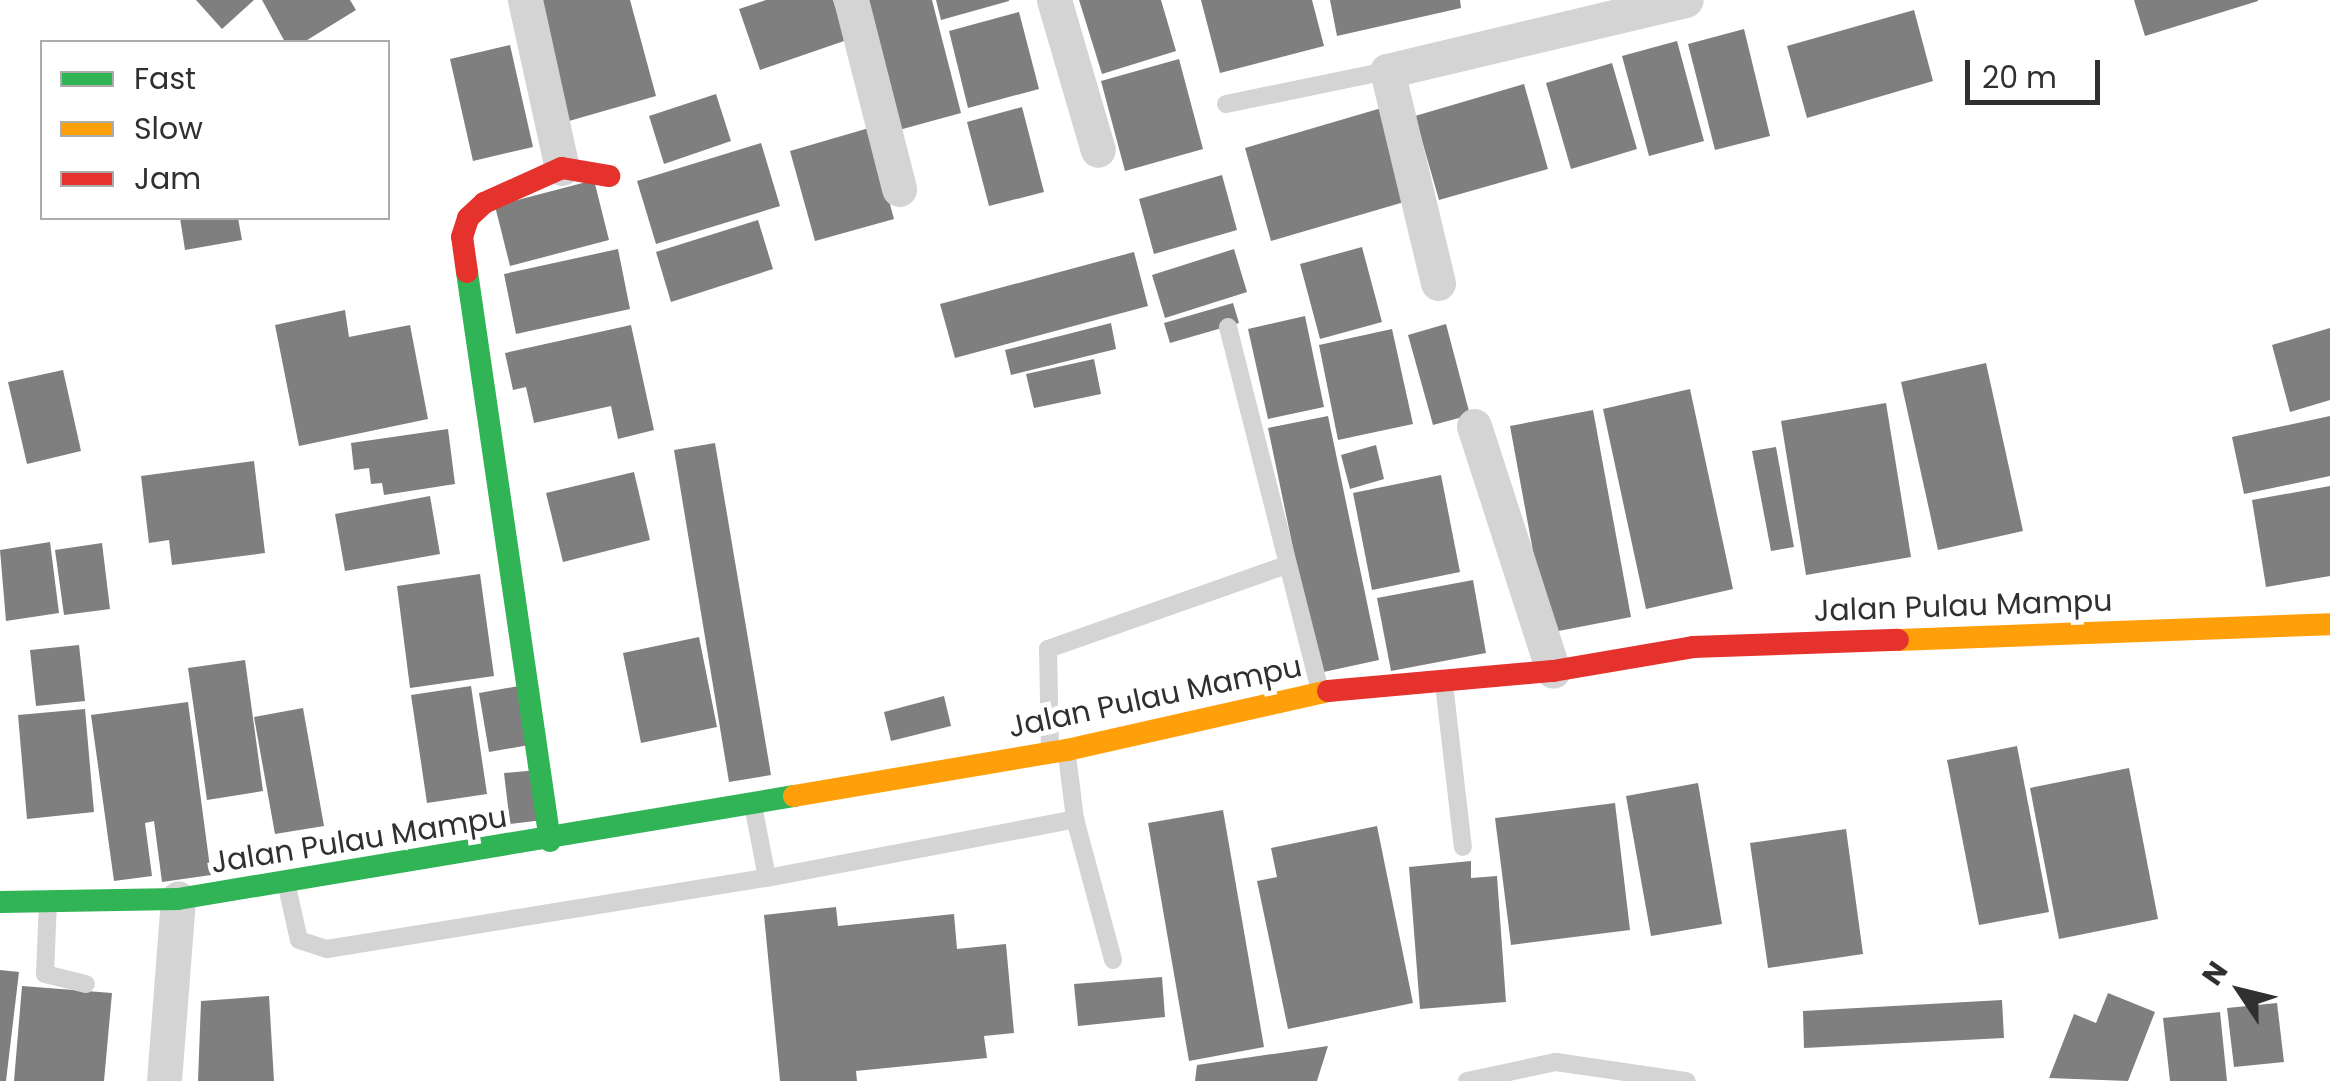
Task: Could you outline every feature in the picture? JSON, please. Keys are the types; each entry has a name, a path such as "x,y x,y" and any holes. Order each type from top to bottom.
{"street":[{"path":"525,0 562,168"},
{"path":"851,0 899,189"},
{"path":"1054,0 1098,150"},
{"path":"1438,283 1387,71 1686,0"},
{"path":"550,841 462,258 468,218 484,204 562,168 609,176"},
{"path":"1474,426 1553,672"},
{"name":"Jalan Pulau Mampu","path":"0,902 178,898 286,882 550,841 1059,751 1320,692 1553,672 1692,647 2330,624"},
{"path":"164,1081 178,898"}],"lane":[{"path":"1226,104 1387,71"},
{"path":"1228,327 1320,692"},
{"path":"1113,960 1059,751 1048,648 1287,565"},
{"path":"1443,679 1463,847"},
{"path":"754,805 767,878"},
{"path":"286,882 300,940 327,950 767,878 1076,819"},
{"path":"48,898 45,974 86,984"},
{"path":"1468,1081 1556,1062 1687,1081"}],"building":[{"path":"196,0 254,0 222,29"},
{"path":"262,0 350,0 356,10 307,40 284,40"},
{"path":"537,0 630,0 656,96 569,121"},
{"path":"766,0 833,0 847,40 760,70 739,9"},
{"path":"861,0 932,0 961,113 888,133"},
{"path":"936,0 1009,0 1009,1 941,20"},
{"path":"1079,0 1161,0 1176,51 1102,74"},
{"path":"1201,0 1312,0 1324,46 1220,73"},
{"path":"1330,0 1460,0 1461,8 1337,36"},
{"path":"2134,0 2258,0 2258,1 2145,36"},
{"path":"1914,10 1933,81 1807,118 1787,46"},
{"path":"1019,12 1039,89 968,108 949,31"},
{"path":"1744,29 1770,136 1715,150 1688,44"},
{"path":"1677,41 1704,141 1649,156 1622,56"},
{"path":"510,45 533,147 473,161 450,59"},
{"path":"1179,59 1203,149 1125,171 1101,81"},
{"path":"1612,63 1637,149 1571,169 1546,83"},
{"path":"1524,84 1548,169 1439,200 1415,116"},
{"path":"716,94 731,141 664,164 649,116"},
{"path":"1022,107 1044,192 989,206 967,122"},
{"path":"1385,107 1411,200 1271,241 1245,148"},
{"path":"869,128 894,219 815,241 790,151"},
{"path":"761,143 780,206 656,244 637,181"},
{"path":"1222,175 1237,230 1154,254 1139,199"},
{"path":"594,180 609,240 510,266 495,206"},
{"path":"180,220 238,220 242,240 185,250"},
{"path":"758,220 773,269 671,302 656,252"},
{"path":"1362,247 1382,322 1320,339 1300,264"},
{"path":"618,249 630,309 516,334 504,274"},
{"path":"1234,249 1247,292 1165,318 1152,275"},
{"path":"1134,252 1148,306 955,358 940,304"},
{"path":"1233,303 1239,323 1170,343 1164,323"},
{"path":"345,310 349,337 410,325 428,419 299,446 275,325"},
{"path":"1305,316 1324,407 1268,419 1248,329"},
{"path":"1111,323 1116,349 1011,375 1005,350"},
{"path":"1446,324 1470,415 1433,425 1408,335"},
{"path":"631,325 654,430 618,439 611,406 534,423 526,387 513,390 505,353"},
{"path":"2330,328 2330,400 2290,412 2272,345"},
{"path":"1392,329 1413,424 1338,440 1319,345"},
{"path":"1094,359 1101,394 1034,408 1026,374"},
{"path":"1986,363 2023,531 1938,550 1901,382"},
{"path":"63,370 81,451 27,464 8,382"},
{"path":"1690,389 1733,589 1646,609 1603,409"},
{"path":"1886,403 1911,557 1806,575 1781,421"},
{"path":"1593,410 1631,617 1548,633 1510,426"},
{"path":"1328,416 1379,660 1319,673 1268,428"},
{"path":"2330,416 2330,476 2244,494 2232,437"},
{"path":"448,429 455,484 384,495 382,483 371,484 369,468 354,470 351,443"},
{"path":"715,443 771,775 729,782 674,450"},
{"path":"1376,445 1384,479 1350,489 1341,455"},
{"path":"1776,447 1794,547 1771,551 1752,451"},
{"path":"254,461 265,553 172,565 169,540 149,543 141,476"},
{"path":"634,472 650,540 563,562 546,493"},
{"path":"1441,475 1460,572 1372,590 1353,493"},
{"path":"2330,486 2330,576 2266,587 2252,500"},
{"path":"430,496 440,554 345,571 335,514"},
{"path":"50,542 59,613 6,621 0,550"},
{"path":"102,543 110,609 64,615 55,550"},
{"path":"480,574 494,676 410,688 397,586"},
{"path":"1473,580 1486,653 1391,671 1377,598"},
{"path":"699,637 717,727 641,743 623,653"},
{"path":"79,645 85,701 36,706 30,650"},
{"path":"245,660 263,791 207,800 188,668"},
{"path":"471,686 487,794 427,803 411,695"},
{"path":"519,686 529,745 489,752 479,693"},
{"path":"944,696 951,726 891,741 884,712"},
{"path":"188,702 211,875 162,882 154,821 145,823 152,876 114,881 91,715"},
{"path":"303,708 324,826 275,834 254,717"},
{"path":"85,709 94,812 27,819 18,715"},
{"path":"2017,746 2049,912 1979,925 1947,760"},
{"path":"2129,768 2158,919 2059,939 2030,788"},
{"path":"538,770 543,820 510,824 504,773"},
{"path":"1698,783 1722,924 1651,936 1626,796"},
{"path":"1615,803 1630,930 1511,945 1495,818"},
{"path":"1223,810 1264,1047 1189,1061 1148,823"},
{"path":"1377,826 1413,1003 1288,1029 1257,881 1277,877 1271,848"},
{"path":"1846,829 1863,954 1768,968 1750,843"},
{"path":"1471,861 1471,878 1497,876 1506,1002 1420,1009 1409,867"},
{"path":"836,907 838,926 954,914 957,949 1006,944 1014,1033 984,1036 987,1058 856,1071 857,1081 780,1081 764,915"},
{"path":"0,970 19,972 6,1081 0,1081"},
{"path":"1162,977 1165,1017 1078,1026 1074,984"},
{"path":"22,986 112,993 104,1081 14,1081"},
{"path":"2108,993 2155,1012 2128,1081 2049,1078 2074,1014 2096,1023"},
{"path":"269,996 274,1081 198,1081 201,1001"},
{"path":"2002,1000 2004,1038 1804,1048 1803,1011"},
{"path":"2277,1003 2284,1062 2234,1067 2227,1008"},
{"path":"2220,1012 2227,1081 2170,1081 2163,1018"},
{"path":"1328,1046 1317,1081 1195,1081 1197,1065"}],"traffic: fast":[{"path":"467,272 550,841"},
{"path":"0,902 178,899 794,796"}],"traffic: slow":[{"path":"1898,640 2330,624"},
{"path":"794,796 1067,750 1328,691"}],"traffic: jam":[{"path":"467,272 462,237 468,218 484,203 562,168 609,176"},
{"path":"1328,691 1553,671 1693,647 1898,640"}]}
